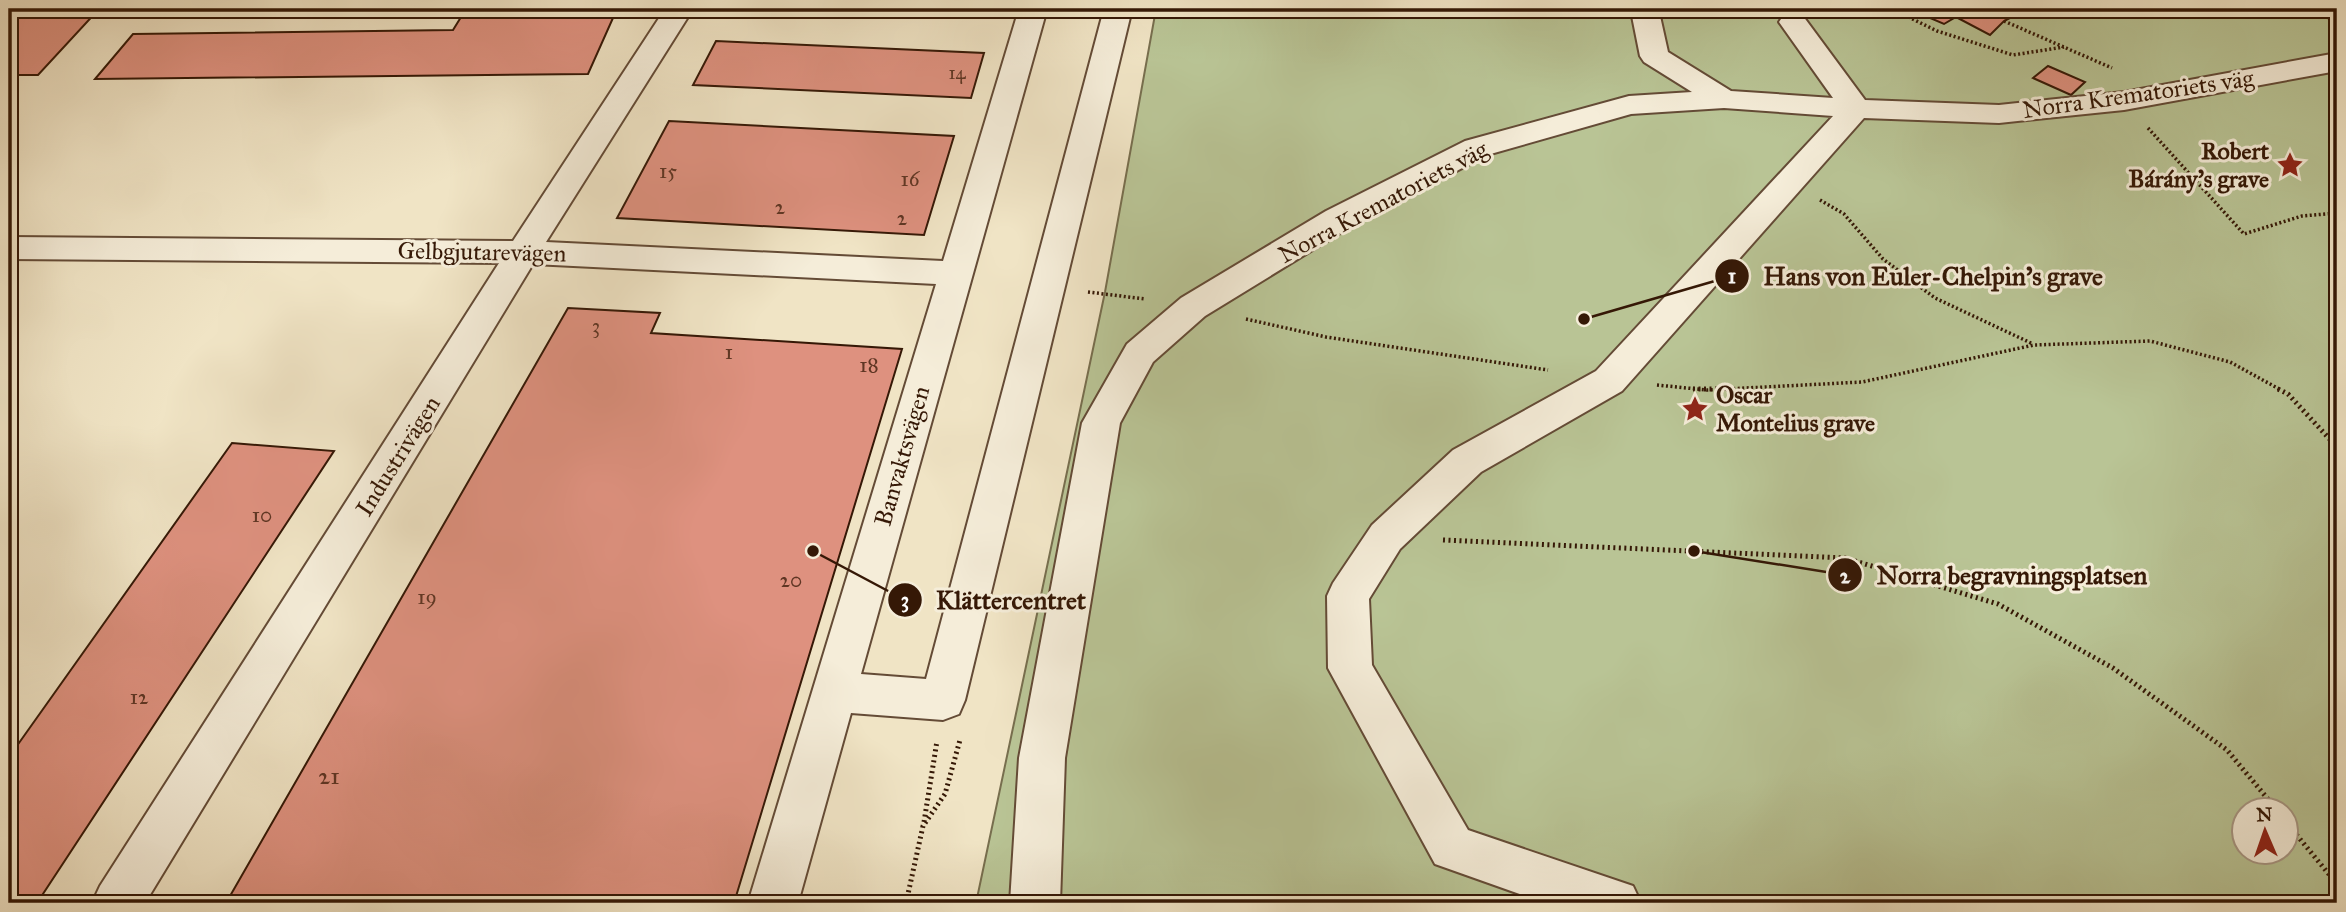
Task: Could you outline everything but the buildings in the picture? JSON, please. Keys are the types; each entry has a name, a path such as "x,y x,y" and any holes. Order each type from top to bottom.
{"street":[{"name":"Industrivägen","path":"117,903 523,252 679,9"},
{"name":"Banvaktsvägen","path":"773,903 1033,9"},
{"path":"834,692 943,700 1118,9"},
{"path":"1646,16 1654,56 1724,99"},
{"path":"1616,903 1452,848 1350,668 1348,596 1386,537 1467,461 1609,381 1856,109 1793,22"},
{"name":"Norra Krematoriets väg","path":"1035,903 1042,758 1101,423 1140,353 1193,307 1338,219 1476,148 1629,105 1724,99 1856,109 1999,114 2124,101 2337,62"},
{"name":"Gelbgjutarevägen","path":"9,248 523,252 955,273"}],"path":[{"path":"1892,9 1937,31 2013,55 2064,47"},
{"path":"2004,21 2171,93"},
{"path":"2124,101 2244,234 2302,216 2337,213"},
{"path":"1789,182 1844,214 1883,259 1935,298 2034,345"},
{"path":"1193,307 1326,337 1505,362 1609,381 1707,390 1862,382 2034,345 2150,341 2230,362 2288,394 2337,447"},
{"path":"1386,537 1619,550 1845,558 1998,604 2113,667 2227,750 2265,796"},
{"path":"923,826 943,700"},
{"path":"2300,838 2337,884"}],"green space":[{"path":"1156,9 2337,9 2337,903 976,903 1105,292"}],"place":[{"name":"Robert Bárány's grave","path":"2290,165"},
{"name":"Hans von Euler-Chelpin's grave","path":"1584,319"},
{"name":"Oscar Montelius grave","path":"1695,409"},
{"name":"Klättercentret","path":"813,551"},
{"name":"Norra begravningsplatsen","path":"1694,551"}]}
